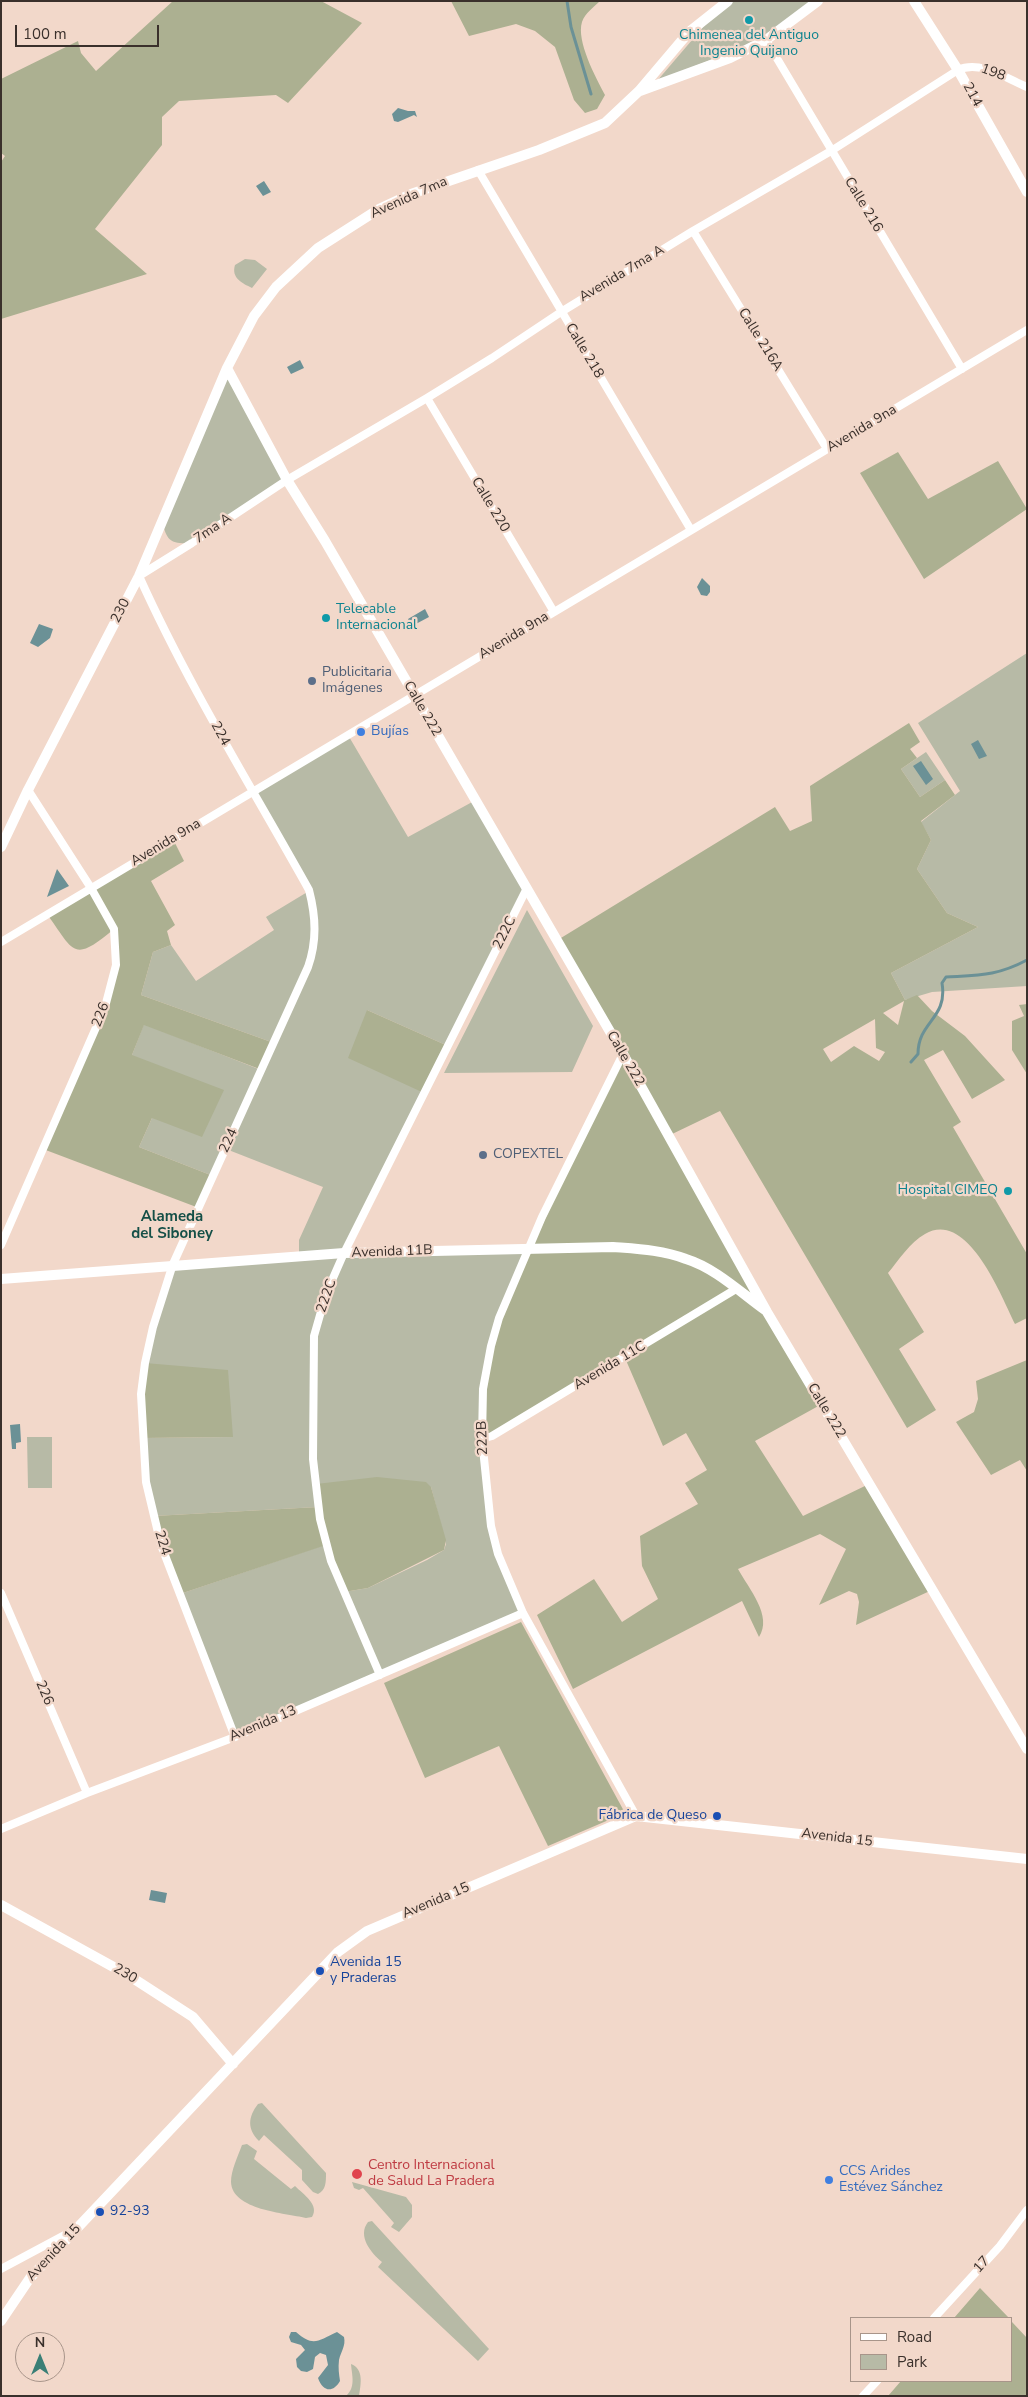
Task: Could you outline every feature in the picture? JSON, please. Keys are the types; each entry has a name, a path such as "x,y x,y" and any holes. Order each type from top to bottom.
{"street":[{"name":"Avenida 7ma","path":"227,368 263,302 284,278 318,248 379,209 411,194 539,150 605,123 640,92 689,32 728,1"},
{"name":"Avenida 7ma","path":"640,92 730,58 766,40 818,1"},
{"name":"214","path":"914,1 958,70 1027,192"},
{"name":"Calle 216","path":"766,40 962,369"},
{"name":"198","path":"958,70 967,66 978,66 1027,86"},
{"name":"Avenida 7ma A","path":"287,480 427,398 561,312 693,231 831,151 958,70"},
{"name":"Calle 218","path":"478,170 691,530"},
{"name":"Calle 216A","path":"693,231 827,449"},
{"name":"Avenida 9na","path":"1,942 1027,330"},
{"name":"Calle 222","path":"227,368 287,480 325,541 622,1054 767,1312 1027,1750"},
{"name":"230","path":"1,847 28,790 139,576 227,368"},
{"name":"Calle 220","path":"427,398 554,612"},
{"name":"7ma A","path":"139,576 192,544 287,480"},
{"name":"224","path":"139,576 164,632 252,792 309,890 314,909 315,948 298,990 173,1264 153,1327 145,1363 141,1394 146,1482 161,1545 235,1737"},
{"name":"226","path":"1,1245 105,1007 116,965 114,929 91,888 28,790"},
{"name":"222C","path":"380,1675 331,1561 320,1520 313,1459 314,1336 326,1294 344,1253 526,890"},
{"name":"222B","path":"622,1054 542,1217 499,1318 491,1346 483,1389 482,1439 491,1526 498,1554 523,1613 636,1816"},
{"name":"Avenida 11B","path":"1,1279 173,1264 344,1253 530,1247 613,1247 650,1250 687,1259 712,1272 767,1312"},
{"name":"Avenida 11C","path":"482,1439 492,1436 736,1289"},
{"name":"226","path":"1,1593 87,1793"},
{"name":"Avenida 13","path":"1,1830 87,1793 235,1737 523,1613"},
{"name":"Avenida 15","path":"1,2320 30,2278 338,1952 367,1931 636,1816 1027,1859"},
{"name":"230","path":"1,1905 128,1975 193,2017 233,2064"},
{"name":"17","path":"935,2317 1000,2246 1027,2210"},
{"path":"1,2269 79,2227"},
{"path":"864,2396 876,2382"}],"green space":[{"path":"173,1 321,1 362,23 288,103 276,95 179,101 162,117 162,145 95,229 147,274 1,319 1,162 5,156 1,153 1,79 78,41 81,53 96,71"},
{"path":"451,1 600,1 585,16 581,30 584,49 605,95 597,109 585,113 574,100 555,47 535,31 516,24 469,36"},
{"path":"734,1 811,1 767,34 736,50 657,81 710,19"},
{"path":"245,259 255,260 267,269 252,288 236,277 234,270 235,265"},
{"path":"227,368 287,480 192,543 175,542 168,537 162,521"},
{"path":"898,452 928,499 998,461 1027,509 924,579 860,473"},
{"path":"1027,653 1027,986 932,992 905,1000 891,973 978,927 947,913 917,869 931,840 921,822 960,791 918,723"},
{"path":"909,723 920,742 910,749 917,758 901,769 920,797 945,780 955,795 921,821 931,840 917,869 947,913 978,927 891,973 905,1000 917,995 932,1011 965,1036 1005,1080 972,1099 943,1050 924,1060 961,1122 953,1127 1027,1254 1027,1318 1015,1324 981,1260 969,1245 955,1234 941,1230 925,1234 914,1242 888,1273 924,1332 899,1349 936,1410 907,1428 720,1111 668,1136 822,1404 755,1441 803,1516 869,1484 932,1590 856,1625 859,1602 857,1594 849,1591 819,1605 846,1549 820,1534 738,1569 758,1603 761,1612 763,1629 759,1637 742,1601 573,1689 537,1615 594,1579 622,1622 658,1599 642,1566 640,1536 698,1504 685,1483 707,1470 686,1433 663,1446 625,1358 482,1439 483,1389 499,1318 622,1054 556,941 775,807 790,831 812,821 810,786","holes":["904,1001 898,1025 883,1013","875,1019 876,1048 885,1052 879,1061 854,1046 831,1062 823,1049"]},
{"path":"348,735 408,837 474,801 526,890 448,1046 367,1010 424,1093 344,1253 530,1247 482,1439 491,1526 523,1613 235,1737 180,1594 327,1544 344,1592 368,1588 427,1560 444,1550 446,1544 431,1487 318,1507 154,1516 143,1438 233,1437 145,1363 173,1264 299,1256 299,1240 323,1187 226,1149 213,1176 139,1147 152,1118 132,1055 144,1024 261,1070 274,1043 141,995 153,952 171,945 196,981 274,930 266,917 309,891 252,792"},
{"path":"926,752 945,780 920,797 901,769"},
{"path":"173,839 184,861 151,881 175,925 167,931 171,945 153,952 141,995 274,1043 262,1070 144,1025 132,1055 224,1090 202,1137 152,1118 139,1147 213,1176 199,1208 43,1149 105,1007 116,965 114,929 90,946 76,949 64,938 47,914"},
{"path":"527,910 593,1026 572,1072 444,1073"},
{"path":"1027,1004 1027,1074 1012,1050 1012,1021 1024,1016 1019,1005"},
{"path":"367,1010 448,1046 424,1093 348,1058"},
{"path":"1027,1360 1027,1471 1020,1460 991,1475 956,1422 974,1412 978,1399 976,1381"},
{"path":"145,1363 228,1370 233,1437 143,1438"},
{"path":"27,1437 52,1437 52,1488 28,1488"},
{"path":"377,1477 426,1482 431,1487 446,1540 444,1550 368,1588 344,1592 326,1545 180,1594 154,1516 318,1507 316,1484"},
{"path":"521,1622 625,1813 548,1846 499,1746 425,1778 384,1683"},
{"path":"262,2103 326,2173 326,2183 318,2194 313,2192 302,2180 302,2170 264,2135 259,2141 252,2132 250,2123 252,2114 258,2104"},
{"path":"247,2144 257,2151 254,2159 291,2189 295,2186 310,2200 314,2208 312,2217 306,2218 261,2209 240,2199 234,2191 231,2177 242,2145"},
{"path":"352,2182 406,2197 412,2205 412,2217 399,2232 391,2227 394,2223 363,2188 359,2190 354,2188"},
{"path":"372,2221 489,2349 478,2361 378,2267 382,2262 370,2249 364,2233 368,2222"},
{"path":"980,2288 1008,2317 955,2317"},
{"path":"1013,2323 1027,2338 1027,2396 888,2396 900,2382 1013,2382"},
{"path":"351,2364 360,2373 359,2396 346,2396 352,2385"}],"water":[{"path":"398,108 415,111 417,117 414,115 398,122 394,121 392,114"},
{"path":"264,181 271,192 263,196 256,186"},
{"path":"300,360 304,368 291,374 287,367"},
{"path":"702,578 710,586 710,592 707,596 701,595 697,587"},
{"path":"425,609 429,617 412,626 408,619"},
{"path":"39,624 53,629 50,638 38,647 30,643"},
{"path":"978,740 987,756 979,759 971,744"},
{"path":"921,761 933,779 926,785 913,766"},
{"path":"57,869 69,886 47,897"},
{"path":"20,1424 21,1442 16,1443 16,1449 12,1449 10,1425"},
{"path":"151,1890 167,1893 165,1903 149,1900"},
{"path":"291,2332 296,2332 311,2341 320,2340 337,2332 344,2337 344,2346 339,2363 340,2381 334,2388 325,2388 318,2378 328,2365 326,2355 320,2353 315,2357 313,2369 307,2372 301,2371 297,2367 296,2359 305,2350 301,2345 291,2342 289,2337"}],"waterway":[{"path":"567,1 571,27 591,94"},
{"path":"911,1062 918,1054 919,1043 923,1034 941,1005 943,995 942,983 946,977 997,972 1027,960"}],"place":[{"name":"Chimenea del Antiguo Ingenio Quijano","path":"749,20"},
{"name":"Telecable Internacional","path":"326,618"},
{"name":"Publicitaria Imágenes","path":"312,681"},
{"name":"Bujías","path":"361,732"},
{"name":"COPEXTEL","path":"483,1155"},
{"name":"Hospital CIMEQ","path":"1008,1191"},
{"name":"Fábrica de Queso","path":"717,1816"},
{"name":"Avenida 15 y Praderas","path":"320,1971"},
{"name":"Centro Internacional de Salud La Pradera","path":"357,2174"},
{"name":"CCS Arides Estévez Sánchez","path":"829,2180"},
{"name":"92-93","path":"100,2212"}],"district":[{"name":"Alameda del Siboney","path":"172,1226"}]}
